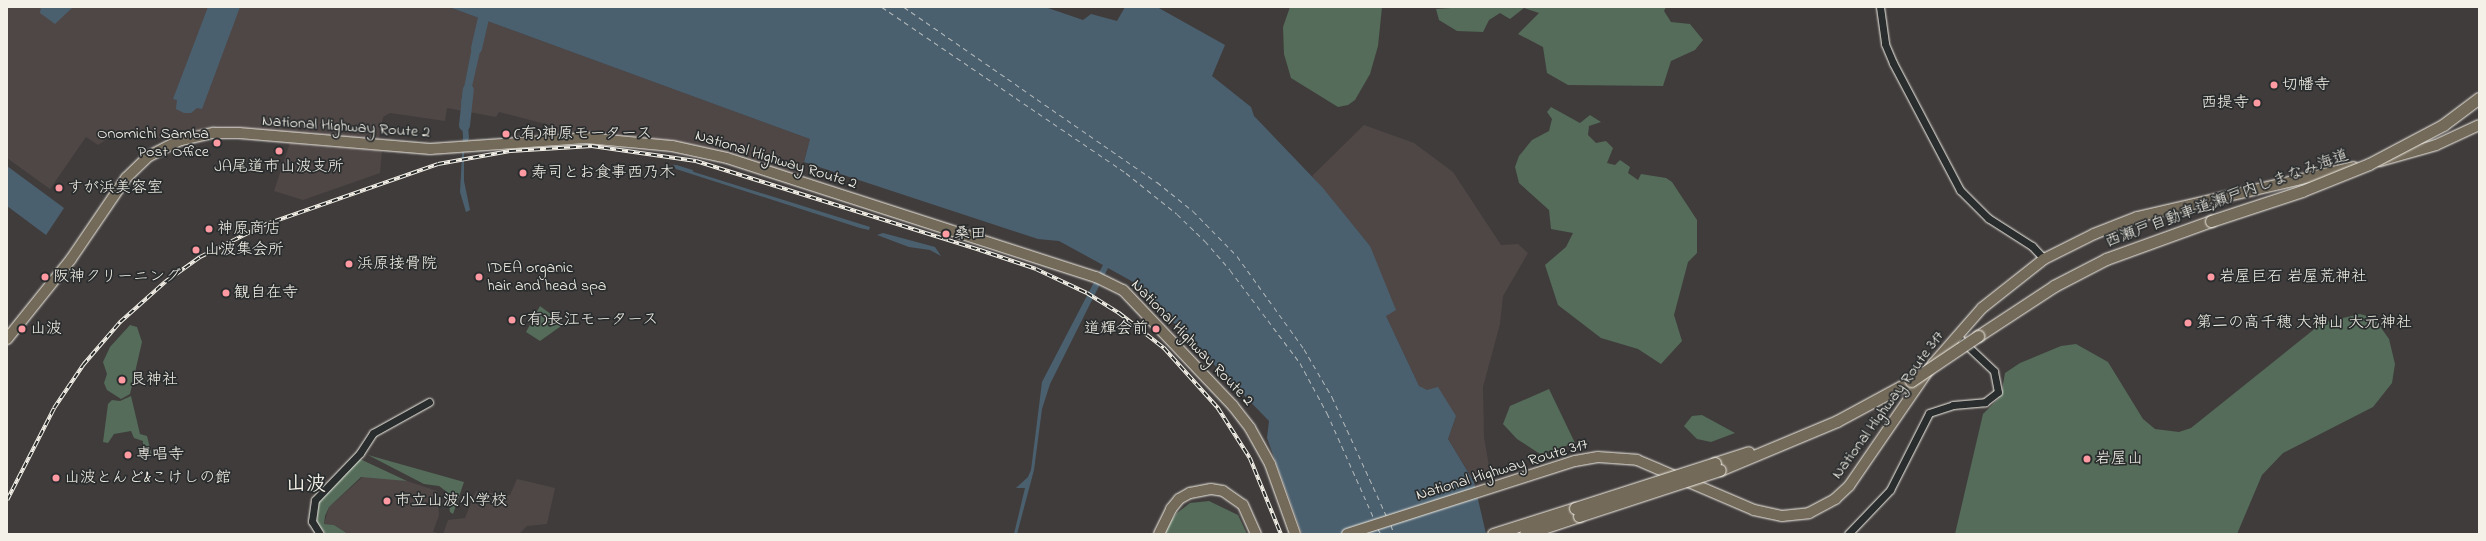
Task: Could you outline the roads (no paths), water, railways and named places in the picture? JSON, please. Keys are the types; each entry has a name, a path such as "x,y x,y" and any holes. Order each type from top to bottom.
{"highway":[{"name":"西瀬戸自動車道;瀬戸内しまなみ海道","path":"1718,466 1820,428 1911,381 2054,286 2100,262 2156,239 2302,191 2368,164 2443,124 2479,98"},
{"name":"National Highway Route 317","path":"1347,534 1566,464 1598,457 1637,460 1754,510 1782,516 1809,513 1835,499 1850,486 1933,364 1957,336 2001,291 2044,259 2094,234 2137,217 2398,156 2455,138 2479,125"},
{"name":"National Highway Route 2","path":"7,339 71,259 126,178 140,163 167,145 202,135 232,133 367,146 430,149 472,144 586,138 700,151 1100,278 1123,290 1241,417 1270,464 1295,534"},
{"path":"1493,534 1718,466"},
{"path":"1525,534 1718,466"},
{"path":"1159,534 1170,509 1179,500 1190,492 1211,489 1223,491 1243,505 1256,534"}],"street":[{"path":"1880,7 1885,44 1893,63 1960,190 1988,218 2032,246 2044,259"},
{"path":"1848,534 1890,490 1929,413 1947,406 1985,402 1998,392 1994,371 1957,336"},
{"path":"320,534 312,521 315,500 360,453 373,433 429,402"}],"water":[{"path":"41,7 73,7 55,24 40,13"},
{"path":"208,7 240,7 202,109 197,108 191,113 184,113 176,109 177,100 173,99"},
{"path":"449,7 1045,7 1083,20 1091,14 1117,21 1125,7 1157,7 1225,45 1212,76 1251,107 1254,116 1322,187 1370,246 1396,310 1386,316 1419,386 1427,390 1438,387 1456,416 1448,439 1474,482 1486,534 1302,534 1267,438 1269,421 1135,283 1108,268 1050,384 1042,409 1034,470 1017,534 1014,534 1025,488 1016,488 1028,477 1031,470 1042,382 1103,265 1059,241 1038,239 804,162 810,139"},
{"path":"475,32 484,34 468,104 461,103"},
{"path":"461,111 467,112 469,138 464,150 464,181 470,210 466,212 460,192 463,137"},
{"path":"673,164 678,167 870,227 869,230 860,228 676,169"},
{"path":"7,166 64,208 46,235 7,206"},
{"path":"883,233 935,247 941,256 930,250 909,247 877,235"}],"waterway":[{"path":"476,48 483,18"},
{"path":"464,125 468,89"},
{"path":"676,166 692,171"}],"railway":[{"path":"7,500 54,408 83,365 120,322 165,282 200,257 264,225 438,164 510,151 592,146 696,161 980,250 1036,269 1087,293 1119,313 1164,348 1218,408 1250,458 1281,534"}],"place":[{"name":"切幡寺","path":"2274,85"},
{"name":"西提寺","path":"2257,103"},
{"name":"(有)神原モータース","path":"506,134"},
{"name":"Onomichi Samba Post Office","path":"217,143"},
{"name":"JA尾道市山波支所","path":"279,151"},
{"name":"寿司とお食事西乃木","path":"523,173"},
{"name":"すが浜美容室","path":"59,188"},
{"name":"神原商店","path":"209,229"},
{"name":"桑田","path":"946,234"},
{"name":"山波集会所","path":"196,250"},
{"name":"浜原接骨院","path":"349,264"},
{"name":"阪神クリーニング","path":"45,277"},
{"name":"IDEA organic hair and head spa","path":"479,277"},
{"name":"岩屋巨石 岩屋荒神社","path":"2211,277"},
{"name":"観自在寺","path":"226,293"},
{"name":"(有)長江モータース","path":"512,320"},
{"name":"第二の高千穂 大神山 大元神社","path":"2188,323"},
{"name":"山波","path":"22,329"},
{"name":"道輝会前","path":"1156,329"},
{"name":"艮神社","path":"122,380"},
{"name":"専唱寺","path":"128,455"},
{"name":"岩屋山","path":"2087,459"},
{"name":"山波とんど&こけしの館","path":"56,478"},
{"name":"市立山波小学校","path":"387,501"}],"district":[{"name":"山波","path":"306,485"}]}
